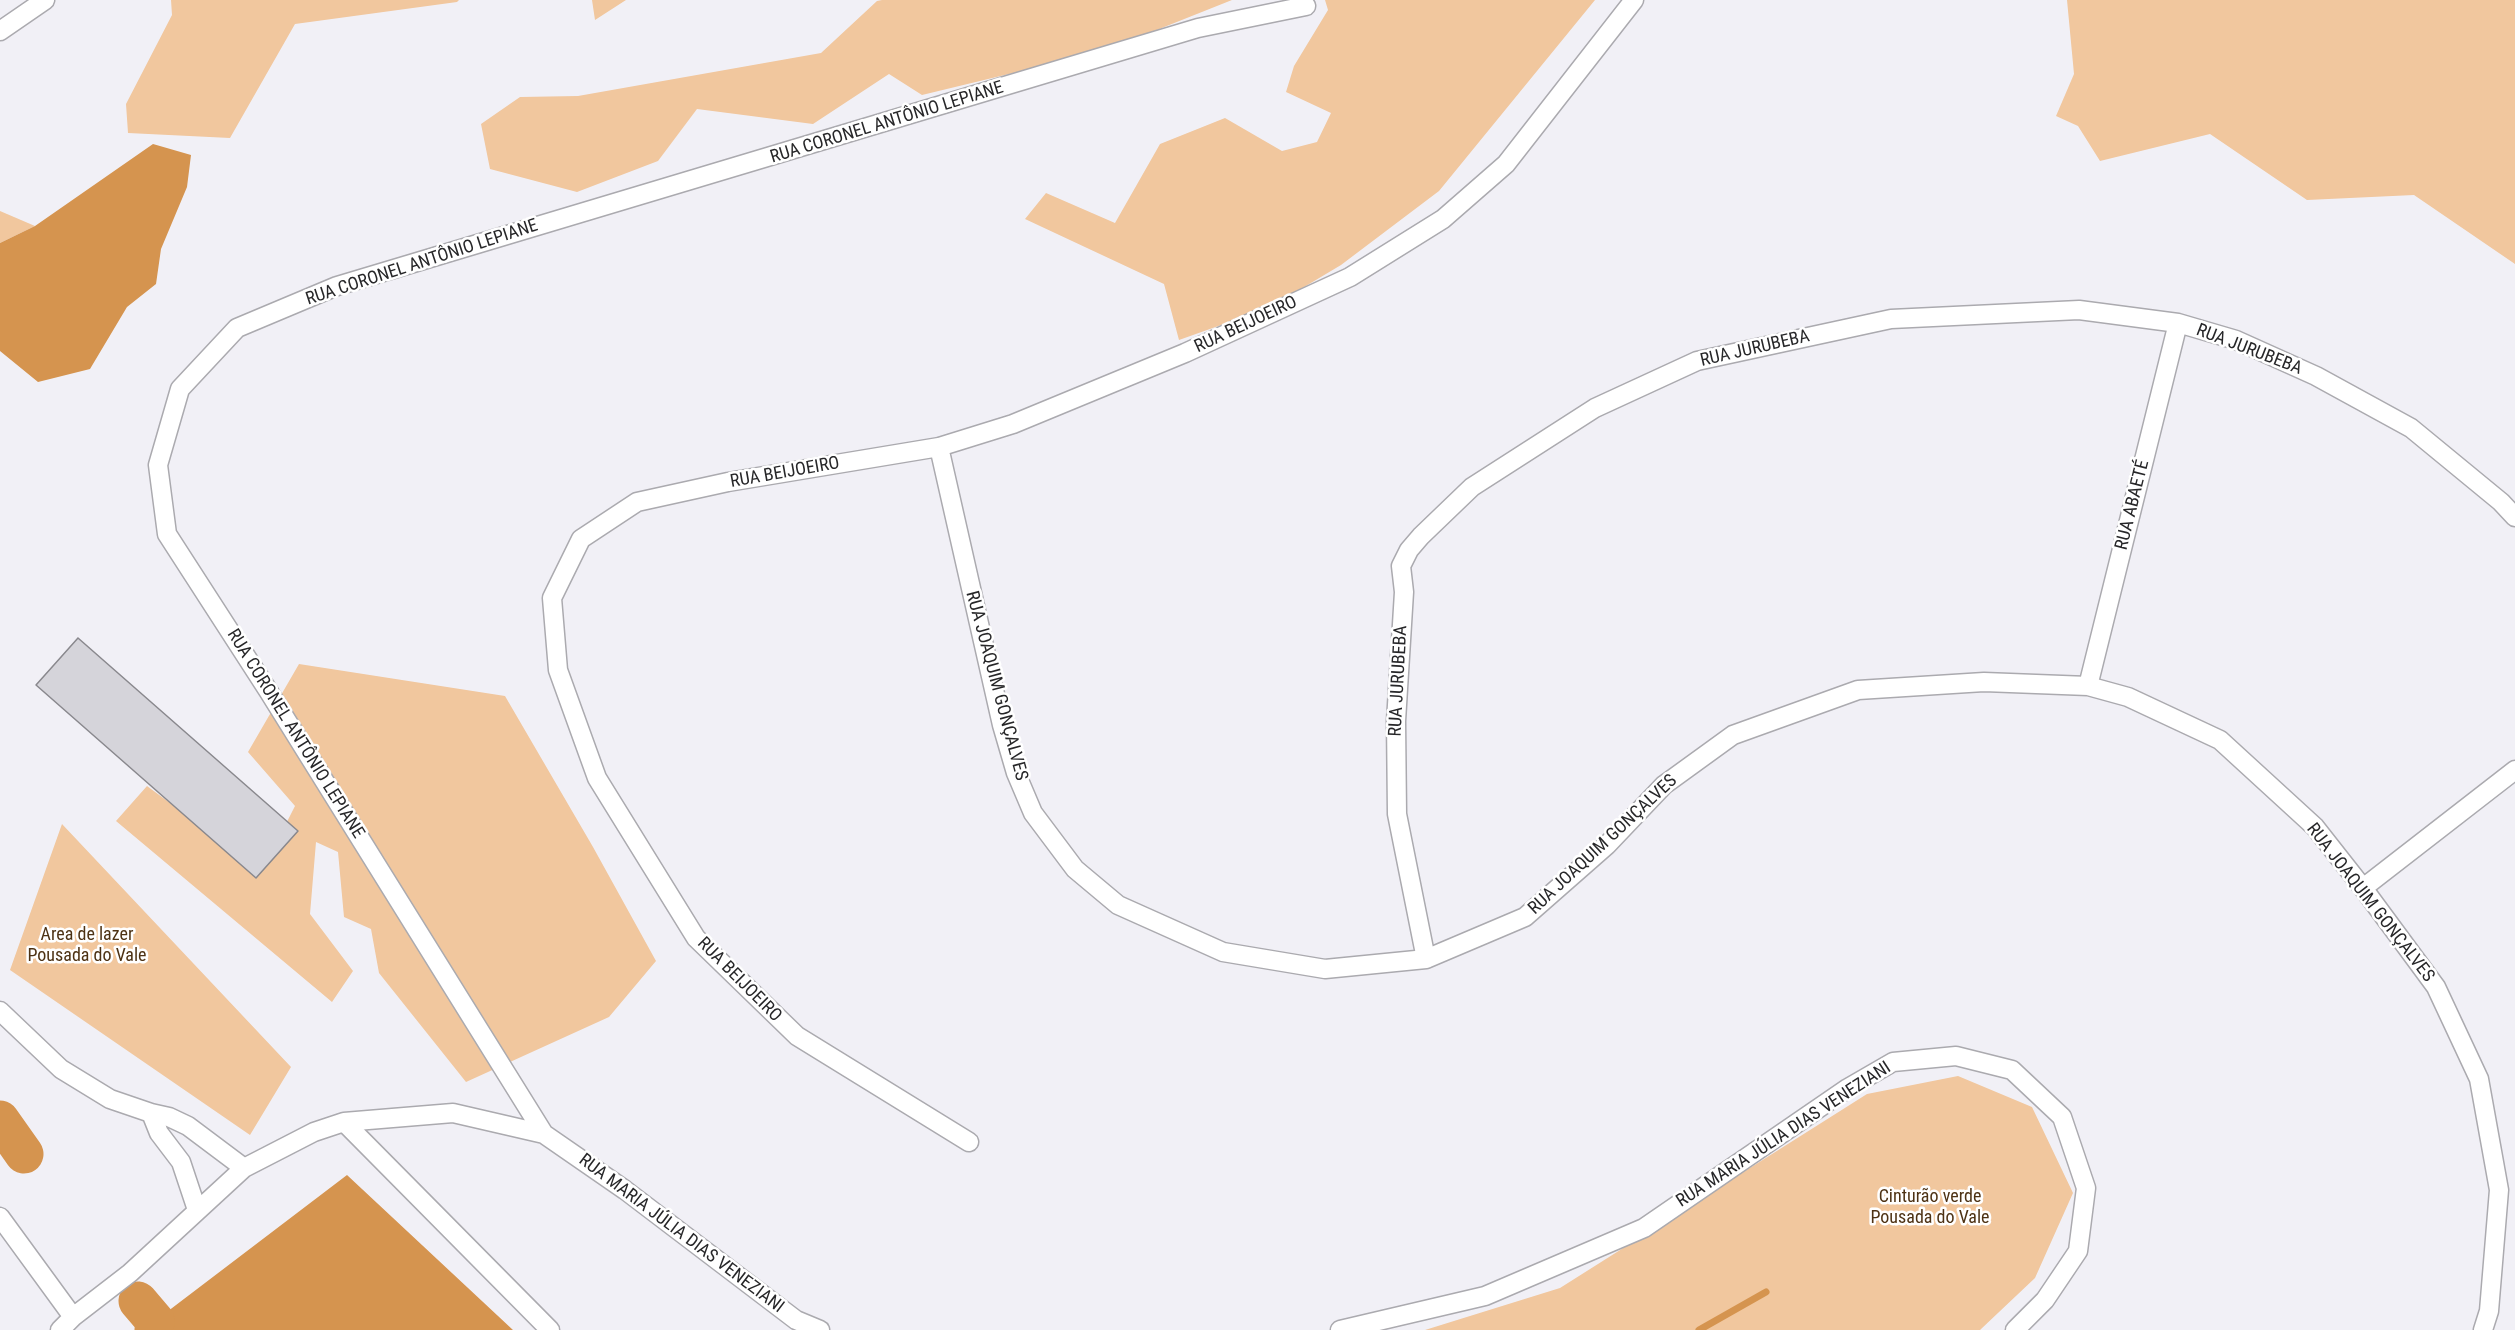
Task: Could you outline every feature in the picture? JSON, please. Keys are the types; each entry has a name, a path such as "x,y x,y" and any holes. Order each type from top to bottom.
{"street":[{"path":"0,31 45,0"},
{"name":"RUA BEIJOEIRO","path":"969,1142 797,1036 696,938 597,778 558,670 552,597 580,539 637,502 728,482 939,447 1013,424 1185,353 1350,277 1443,219 1506,164 1634,0"},
{"name":"RUA CORONEL ANTÔNIO LEPIANE","path":"544,1134 269,692 167,534 158,465 180,389 237,328 337,286 1198,28 1306,6"},
{"name":"RUA JURUBEBA","path":"1426,959 1397,814 1396,721 1404,592 1401,566 1409,550 1421,536 1472,487 1595,408 1697,361 1890,319 2079,310 2178,323 2236,340 2316,376 2411,428 2501,502 2515,517"},
{"name":"RUA ABAETÉ","path":"2088,686 2178,323"},
{"name":"RUA JOAQUIM GONÇALVES","path":"939,447 981,639 1016,773 1033,813 1075,869 1118,905 1223,952 1325,969 1426,959 1525,917 1607,845 1664,785 1733,735 1858,690 1984,682 2088,686 2128,697 2220,740 2315,827 2363,888 2436,987 2479,1079 2499,1190 2489,1311 2483,1330"},
{"path":"2363,888 2515,770"},
{"path":"0,1011 61,1069 110,1099 169,1117 188,1126 244,1168"},
{"name":"RUA MARIA JÚLIA DIAS VENEZIANI","path":"1340,1330 1485,1296 1644,1228 1848,1088 1893,1062 1956,1056 2012,1070 2062,1117 2086,1188 2078,1251 2045,1300 2014,1330"},
{"path":"151,1113 159,1133 181,1162 198,1210"},
{"path":"60,1330 73,1317 130,1273 244,1168 314,1132 344,1122 453,1113 544,1134"},
{"path":"344,1122 550,1330"},
{"name":"RUA MARIA JÚLIA DIAS VENEZIANI","path":"544,1134 625,1190 796,1320 820,1330"},
{"path":"0,1217 73,1317"}],"green space":[{"path":"171,0 459,0 295,24 230,138 128,133 126,104 172,15"},
{"path":"592,0 626,0 595,20"},
{"path":"1232,0 1104,51 922,95 889,74 813,124 697,109 658,161 577,192 490,169 481,124 520,97 578,96 821,53 877,1"},
{"path":"1325,0 1595,0 1439,191 1341,265 1269,308 1179,340 1164,284 1025,219 1046,193 1115,223 1160,144 1225,118 1282,151 1317,142 1331,113 1286,92 1294,66 1328,10"},
{"path":"2067,0 2515,0 2515,264 2414,195 2307,200 2210,134 2100,161 2078,126 2056,116 2074,74"},
{"path":"0,211 35,226 0,243"},
{"path":"299,664 505,696 656,961 609,1017 466,1082 379,973 371,929 344,917 338,852 316,842 310,914 353,971 332,1002 116,821 147,786 262,871 295,806 248,752"},
{"name":"Area de lazer Pousada do Vale","path":"62,824 291,1067 250,1135 10,970"},
{"name":"Cinturão verde Pousada do Vale","path":"1958,1076 2032,1107 2073,1193 2035,1278 1980,1330 1425,1330 1560,1288 1867,1094"}],"shaded area":[{"path":"153,144 191,155 187,187 161,249 156,284 127,307 90,369 38,382 0,351 0,243 35,226"},
{"path":"347,1175 513,1330 154,1330 155,1321"}],"building":[{"path":"78,638 298,831 256,878 36,685"}],"waterway":[{"path":"0,1120 24,1154"},
{"path":"1699,1330 1766,1292"},
{"path":"138,1301 155,1321 154,1330"}]}
